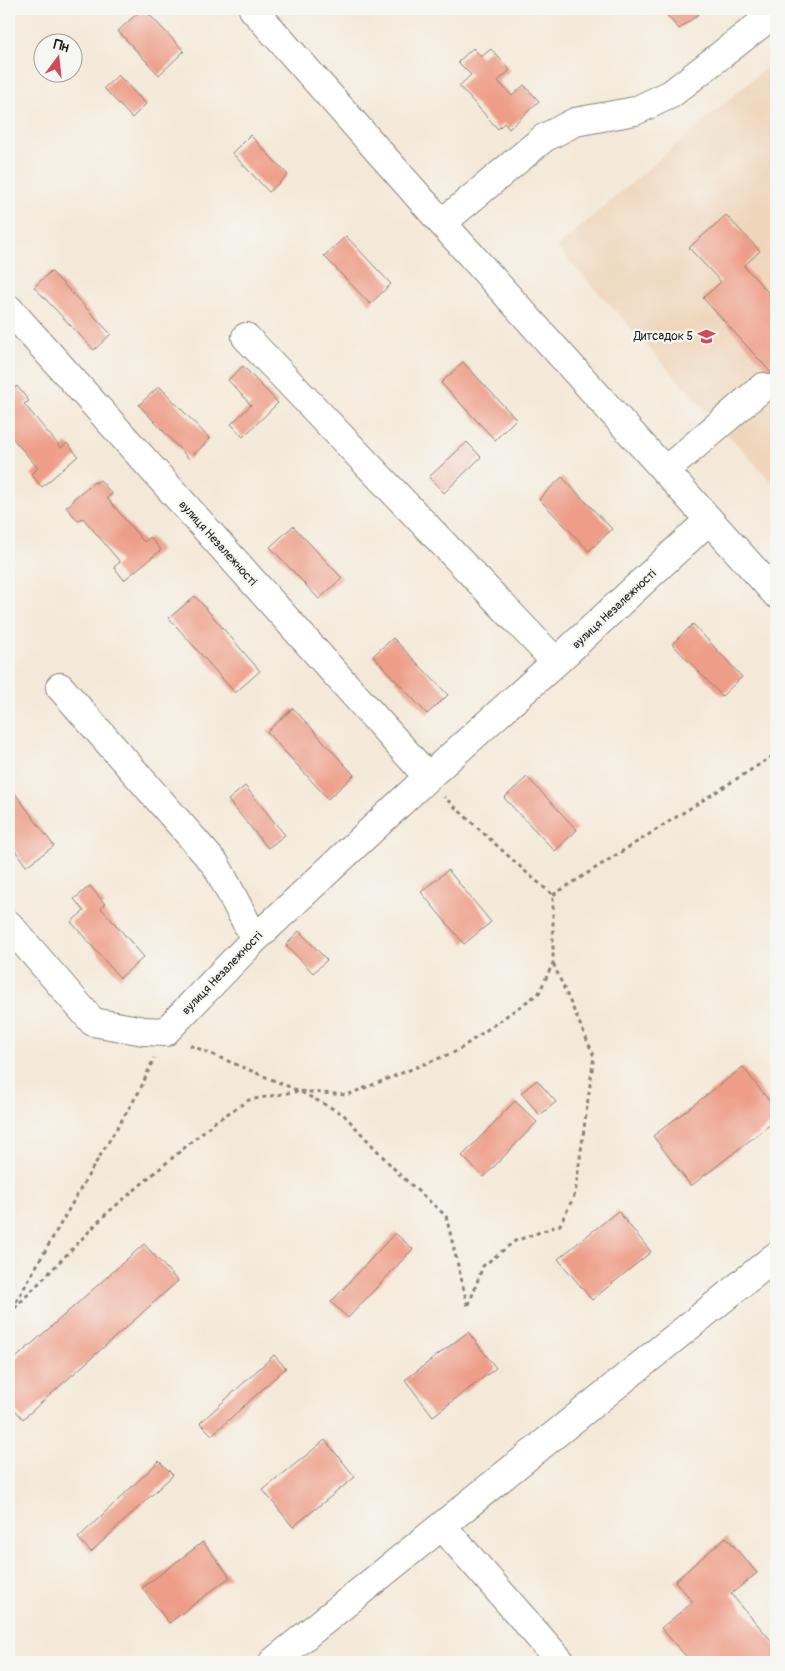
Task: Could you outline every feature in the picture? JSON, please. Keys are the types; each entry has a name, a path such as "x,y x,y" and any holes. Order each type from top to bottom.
{"street":[{"path":"253,9 442,223 776,594"},
{"path":"442,223 544,138 576,122 635,112 671,94 776,12"},
{"name":"вулиця Незалежності","path":"9,309 428,777"},
{"path":"246,337 556,662"},
{"path":"666,471 763,387"},
{"name":"вулиця Незалежності","path":"165,1032 255,939 428,777 710,520"},
{"path":"60,687 216,865 255,939"},
{"path":"9,925 93,1022 144,1031 165,1032"},
{"path":"273,1662 776,1256"},
{"path":"442,1526 561,1662"}],"path":[{"path":"553,895 776,754"},
{"path":"9,1314 89,1174 140,1090 165,1032 177,1040 299,1091 343,1114 400,1174 446,1216 468,1307 483,1266 514,1241 560,1225 575,1194 594,1056 553,963 553,895 446,799 428,777"},
{"path":"9,1314 106,1214 216,1121 249,1100 299,1091 347,1095 457,1051 539,993 553,963"}],"shaded area":[{"name":"Дитсадок 5","path":"776,59 776,487 557,247"}],"building":[{"path":"142,9 184,51 159,75 118,31"},
{"path":"662,9 705,9 679,29"},
{"path":"473,48 481,57 491,49 510,70 498,81 512,96 524,85 539,101 509,129 504,123 498,129 459,86 471,75 458,62"},
{"path":"118,75 146,104 132,118 104,88"},
{"path":"250,135 288,175 269,192 232,153"},
{"path":"726,215 760,251 744,266 776,301 776,374 774,376 703,298 721,282 689,248"},
{"path":"346,236 391,284 370,304 324,256"},
{"path":"51,271 111,334 94,350 34,287"},
{"path":"463,362 516,419 495,440 441,383"},
{"path":"243,366 278,403 243,437 231,424 251,405 228,380"},
{"path":"17,386 29,401 24,404 61,448 67,443 78,456 42,487 31,474 38,468 9,434 9,390"},
{"path":"159,386 210,439 189,459 139,405"},
{"path":"467,442 481,457 444,493 429,477"},
{"path":"562,477 612,529 589,551 539,499"},
{"path":"100,480 112,494 107,498 144,542 150,537 161,550 124,580 114,567 120,562 83,518 78,521 66,507 94,482"},
{"path":"293,526 342,578 319,599 270,547"},
{"path":"195,596 260,671 235,693 169,618"},
{"path":"693,624 742,677 722,696 672,644"},
{"path":"393,638 448,695 427,714 373,656"},
{"path":"293,708 354,775 328,799 267,732"},
{"path":"527,777 577,830 555,851 504,798"},
{"path":"245,786 285,835 268,848 228,800"},
{"path":"14,792 54,846 26,866 9,842 9,796"},
{"path":"448,870 491,922 464,944 421,892"},
{"path":"90,886 105,904 101,908 144,957 120,978 71,922 84,911 74,899"},
{"path":"299,931 327,960 313,973 286,945"},
{"path":"743,1067 776,1110 776,1120 691,1186 653,1136"},
{"path":"537,1080 556,1102 540,1115 521,1093"},
{"path":"515,1101 537,1122 484,1177 462,1156"},
{"path":"618,1211 651,1252 592,1300 558,1259"},
{"path":"395,1233 413,1249 348,1318 331,1302"},
{"path":"144,1244 178,1281 23,1419 9,1403 9,1364"},
{"path":"468,1332 496,1368 433,1416 405,1380"},
{"path":"274,1355 286,1368 212,1435 200,1423"},
{"path":"325,1440 355,1477 293,1527 263,1490"},
{"path":"159,1461 173,1475 91,1552 78,1538"},
{"path":"726,1537 757,1573 731,1594 776,1646 776,1662 691,1662 661,1628 693,1602 675,1581"},
{"path":"203,1542 230,1577 169,1623 142,1588"}],"place":[{"name":"Дитсадок 5","path":"707,336"}]}
